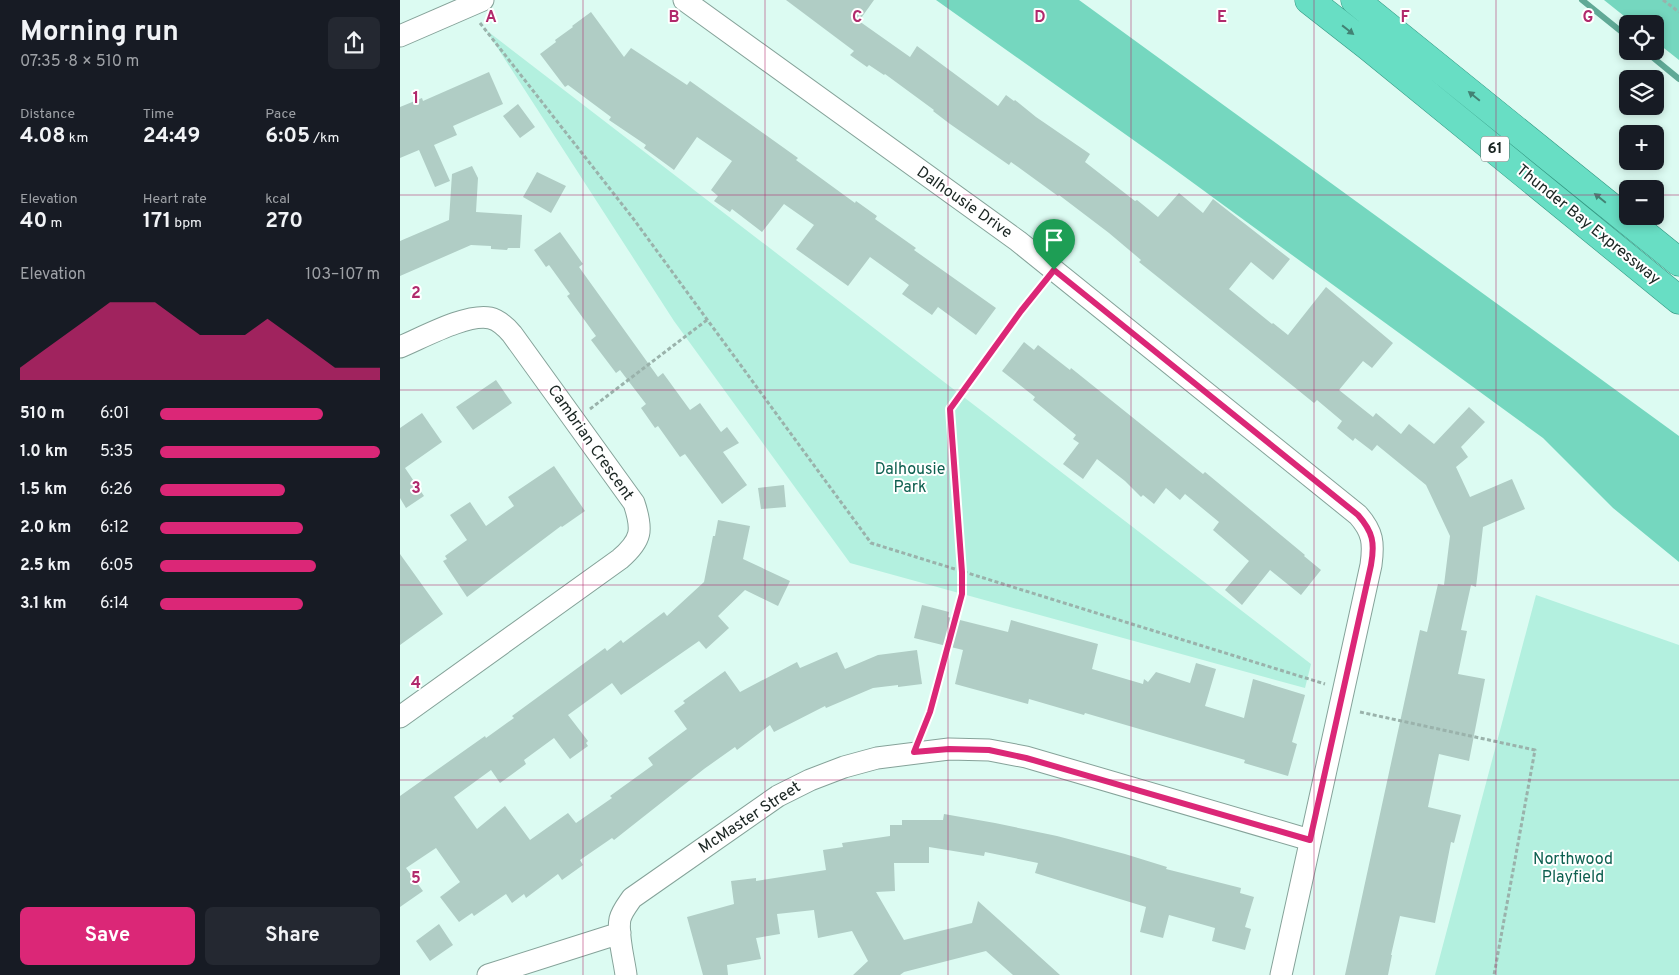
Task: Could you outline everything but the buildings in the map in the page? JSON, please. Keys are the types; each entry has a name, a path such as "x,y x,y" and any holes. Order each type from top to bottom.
{"highway":[{"name":"Thunder Bay Expressway","path":"1309,0 1377,53 1679,300"},
{"name":"Thunder Bay Expressway","path":"1355,0 1679,262"}],"street":[{"name":"Dalhousie Drive","path":"684,0 1018,241 1358,515 1366,524 1372,536 1373,550 1281,975"},
{"path":"400,36 475,3"},
{"name":"Cambrian Crescent","path":"400,347 461,321 476,317 491,318 503,324 634,503 639,517 639,533 634,547 620,559 400,717"},
{"name":"McMaster Street","path":"620,933 620,919 632,898 778,796 810,780 844,767 877,758 914,752 949,749 979,750 1026,758 1310,840"},
{"path":"488,975 620,933 626,975"}],"path":[{"path":"1663,0 1679,12"},
{"path":"475,3 871,544 962,572 1342,699 1535,750 1494,975"},
{"path":"914,752 930,712 962,594 950,409 1021,311 1054,270"},
{"path":"575,421 707,320"}],"green space":[{"path":"936,0 1079,0 1679,436 1679,562 1613,508 1543,438 1170,166"},
{"path":"1604,0 1679,0 1679,60 1664,48 1664,15 1623,15"},
{"name":"Dalhousie Park","path":"486,30 1311,664 1305,688 850,563 674,321"},
{"name":"Northwood Playfield","path":"1536,595 1679,645 1679,975 1435,975"}],"waterway":[{"path":"1582,0 1619,30"},
{"path":"1656,60 1679,79"}],"route":[{"path":"1054,270 1358,515 1366,524 1372,536 1371,565 1310,840 1063,767 1026,758 989,750 949,749 914,752 930,712 962,594 950,409 1021,311 1054,270"}]}
